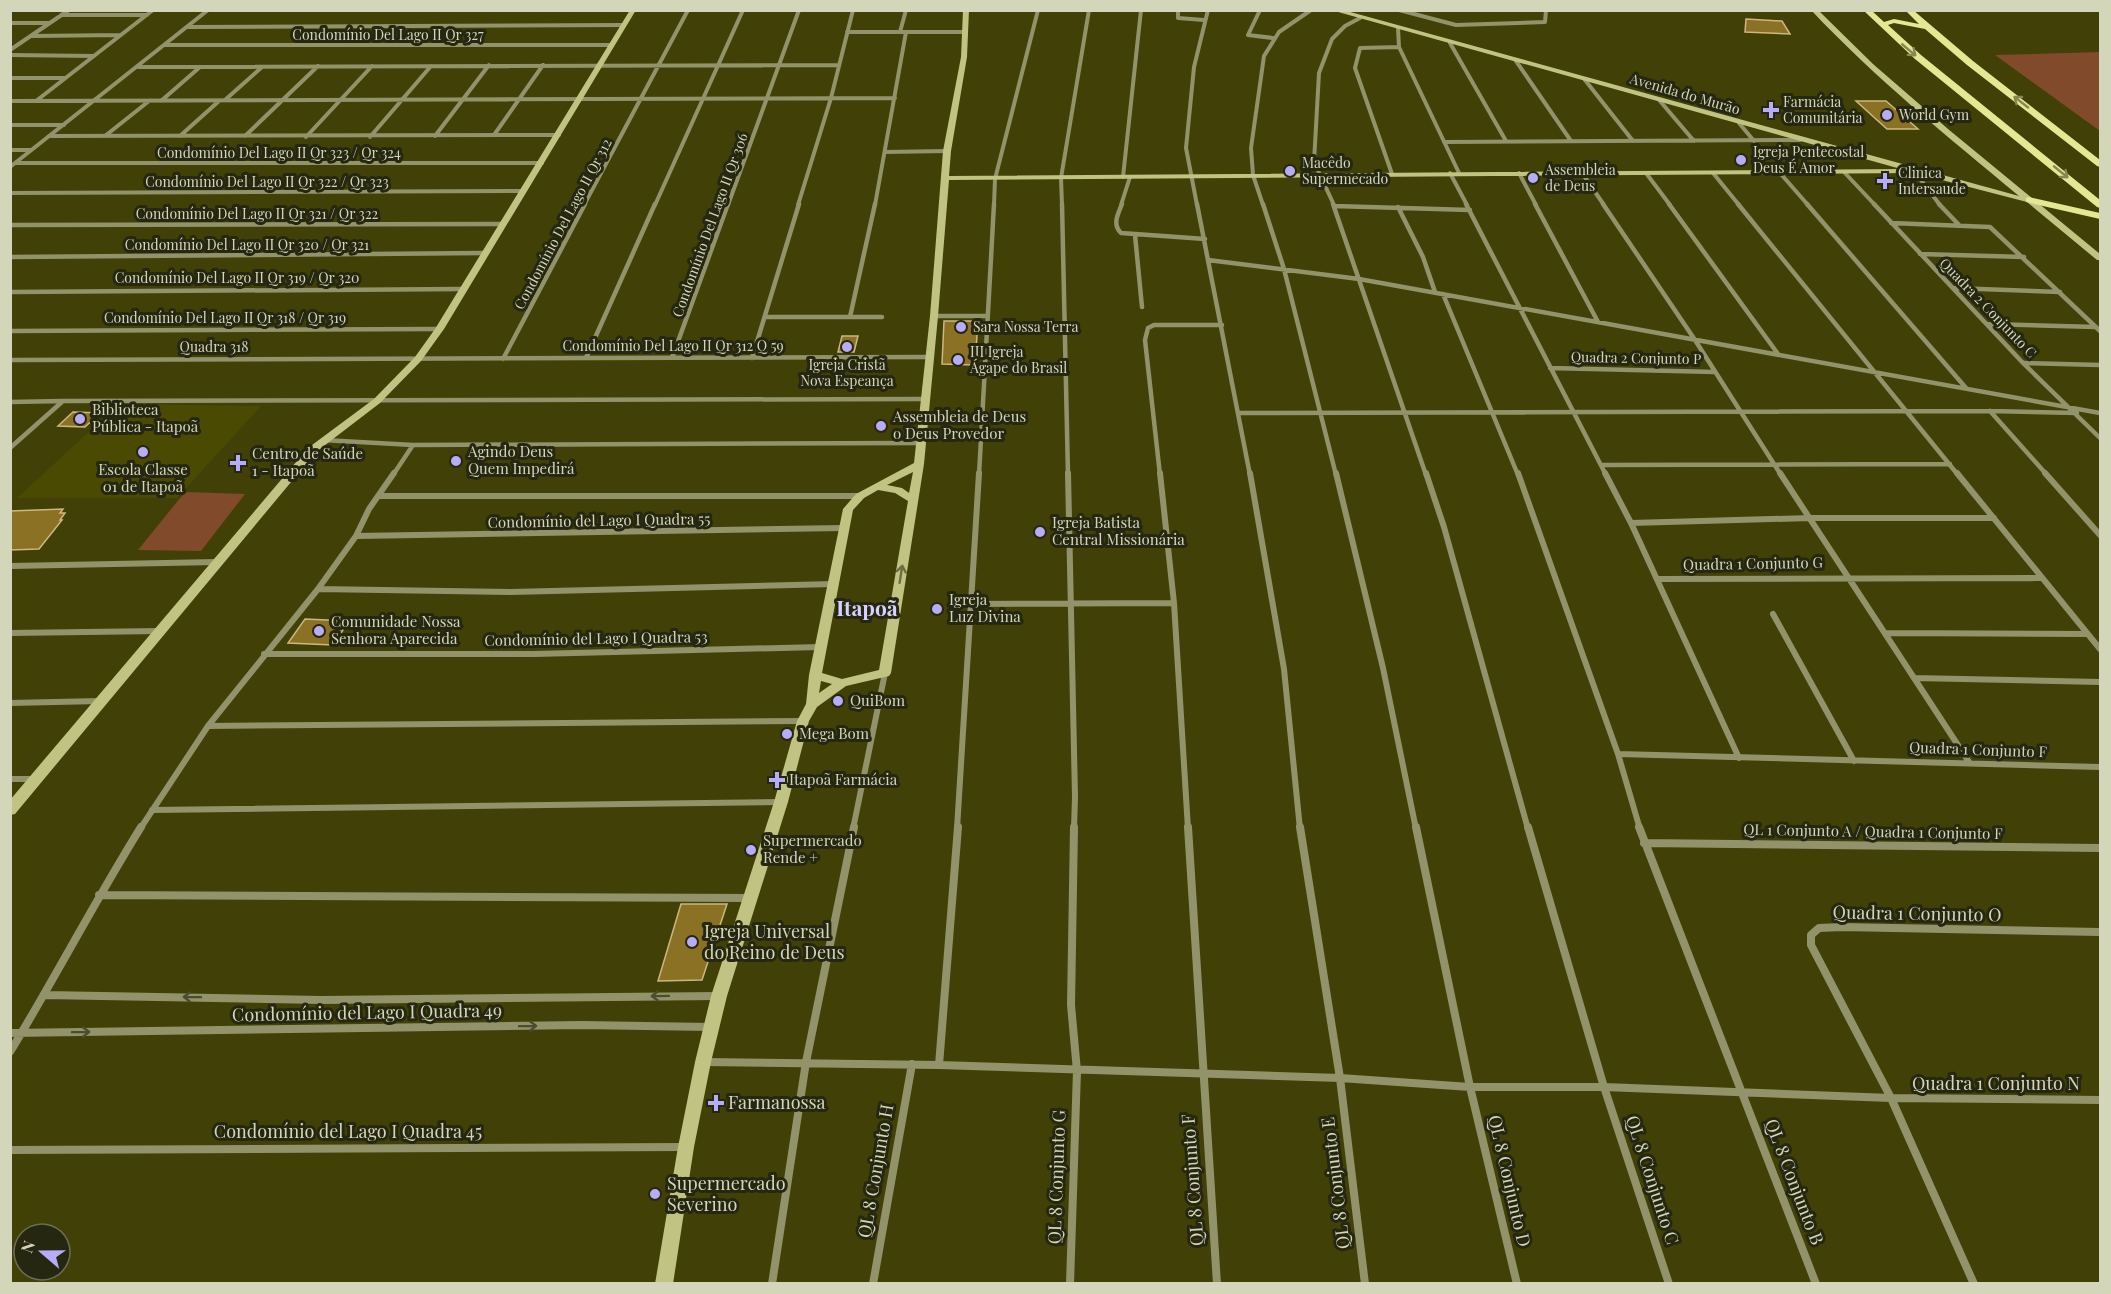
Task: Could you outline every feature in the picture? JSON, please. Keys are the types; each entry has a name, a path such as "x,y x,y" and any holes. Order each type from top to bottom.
{"main road":[{"path":"1866,10 1918,57 2100,205"},
{"path":"1872,10 1894,14 1903,10"},
{"path":"1908,10 1926,28 2100,164"},
{"path":"1881,25 1894,21 1926,28"},
{"path":"2043,202 2073,200 2077,185"},
{"path":"2030,200 2100,216"}],"street":[{"path":"10,50 69,10"},
{"path":"36,101 153,10"},
{"path":"12,165 208,10"},
{"path":"10,810 322,440 378,400 418,359 560,135 633,10"},
{"name":"Condomínio Del Lago II Qr 312","path":"503,359 688,10"},
{"path":"586,358 743,10"},
{"name":"Condomínio Del Lago II Qr 306","path":"672,358 799,10"},
{"path":"752,358 831,98 853,10"},
{"path":"850,317 863,266 895,98 906,10"},
{"path":"772,1284 806,1062 885,673 919,464 947,151 964,57 966,10"},
{"path":"939,1065 951,928 972,604 995,179 1038,10"},
{"name":"QL 8 Conjunto G","path":"1071,1284 1077,1071 1071,1005 1071,892 1075,797 1061,178 1089,10"},
{"path":"1141,10 1126,177 1117,229 1121,233 1135,235 1205,238"},
{"path":"1178,10 1178,18 1204,20"},
{"name":"QL 8 Conjunto E","path":"1208,10 1194,67 1186,148 1239,412 1284,669 1303,855 1340,1078 1365,1284"},
{"path":"1260,10 1248,35 1273,38 1286,26 1311,10"},
{"name":"Avenida do Murão","path":"1334,10 1800,140 2030,200"},
{"path":"1399,10 1456,25 1545,22 1546,10"},
{"path":"1814,10 1879,73 2100,258"},
{"path":"61,15 147,15"},
{"name":"QL 8 Conjunto C","path":"1360,18 1345,26 1332,39 1324,55 1318,73 1313,155 1334,206 1444,527 1534,854 1604,1087 1669,1284"},
{"path":"10,23 50,24"},
{"path":"187,27 624,25"},
{"path":"1392,174 1355,68 1360,48 1369,45 1399,47 1398,28"},
{"path":"847,32 966,32"},
{"path":"31,36 121,35"},
{"name":"QL 8 Conjunto D","path":"1273,38 1264,56 1261,69 1251,148 1253,175 1284,269 1383,668 1470,1087 1517,1284"},
{"path":"10,41 23,41"},
{"path":"1450,43 1506,141"},
{"name":"Condomínio Del Lago II Qr 327","path":"164,45 612,45"},
{"name":"Quadra 2 Conjunto P","path":"1399,47 1444,142 1470,210 1522,308 1550,368 1715,372"},
{"path":"10,56 94,56"},
{"path":"1516,61 1571,141"},
{"path":"435,136 489,65"},
{"path":"494,135 521,100 543,65"},
{"path":"138,67 839,65"},
{"path":"244,137 318,66"},
{"path":"306,137 372,66"},
{"path":"370,137 431,66"},
{"path":"161,100 200,67"},
{"path":"225,100 262,67"},
{"path":"10,78 66,78"},
{"path":"1585,80 1633,141"},
{"path":"10,101 895,98"},
{"path":"105,136 149,100"},
{"path":"180,136 220,100"},
{"path":"1660,100 1695,141"},
{"path":"1738,123 1754,141"},
{"path":"10,125 64,125"},
{"path":"49,136 560,135"},
{"path":"1444,142 1800,140"},
{"path":"10,150 32,150"},
{"path":"885,152 947,151"},
{"name":"Condomínio Del Lago II Qr 323 / Qr 324","path":"12,165 542,163"},
{"path":"946,178 1519,172 1914,171 1931,196 1959,225"},
{"path":"1519,172 1598,322"},
{"name":"Quadra 2 Conjunto C","path":"1844,172 2068,407"},
{"name":"Quadra 2 Conjunto P","path":"1582,173 1695,340 1969,762"},
{"path":"1646,173 1778,354"},
{"path":"1713,173 2100,649"},
{"path":"1780,173 1967,388"},
{"name":"Condomínio Del Lago II Qr 322 / Qr 323","path":"10,193 523,191"},
{"path":"1334,206 1470,210"},
{"path":"1398,207 1423,257 1435,292"},
{"path":"1891,223 1990,227 2098,329"},
{"name":"Condomínio Del Lago II Qr 321 / Qr 322","path":"10,225 503,224"},
{"path":"1135,235 1142,307"},
{"name":"Condomínio Del Lago II Qr 320 / Qr 321","path":"10,257 484,254"},
{"path":"1920,254 2024,257"},
{"path":"1208,260 1359,279 1435,292 2100,413"},
{"path":"1953,288 2060,292"},
{"name":"Condomínio Del Lago II Qr 319 / Qr 320","path":"10,292 463,289"},
{"name":"QL 8 Conjunto B","path":"1443,294 1550,558 1618,754 1644,843 1816,1284"},
{"path":"934,316 987,316"},
{"path":"765,317 882,317"},
{"path":"1987,324 2098,329"},
{"name":"QL 8 Conjunto F","path":"1217,1284 1174,603 1145,340 1148,328 1154,325 1222,326"},
{"name":"Condomínio Del Lago II Qr 318 / Qr 319","path":"10,331 439,329"},
{"name":"Condomínio Del Lago II Qr 312 Q 59","path":"418,359 928,357"},
{"name":"Quadra 318","path":"10,360 418,359"},
{"path":"2024,363 2100,365"},
{"path":"1550,368 1603,465 1739,758"},
{"path":"10,402 924,399"},
{"path":"10,448 63,401"},
{"path":"2068,407 2077,413 2100,438"},
{"path":"1239,412 1908,413 1990,411 2077,413"},
{"path":"1990,411 2100,535"},
{"path":"322,440 413,445 920,443"},
{"path":"10,1053 45,995 99,895 152,810 208,726 318,589 356,536 378,496 413,445"},
{"path":"664,1284 686,1147 711,1027 781,802 803,721 812,704 814,675 834,584 843,528 849,509 860,496 919,464"},
{"path":"1603,465 1950,464"},
{"path":"877,487 898,490 913,501"},
{"path":"378,496 860,496"},
{"path":"1631,523 1811,518 1994,518"},
{"name":"Condomínio del Lago I Quadra 55","path":"356,536 843,528"},
{"path":"10,566 219,562"},
{"path":"1848,577 2040,578"},
{"name":"Quadra 1 Conjunto G","path":"1657,579 1848,577"},
{"path":"318,589 592,590 834,584"},
{"path":"972,604 1174,603"},
{"path":"1773,614 1854,760"},
{"path":"10,633 160,631"},
{"path":"1886,633 2087,634"},
{"name":"Condomínio del Lago I Quadra 53","path":"264,654 534,654 820,647"},
{"path":"812,704 842,683 885,673"},
{"path":"814,675 842,683"},
{"path":"1914,678 2100,682"},
{"path":"10,703 104,700"},
{"path":"208,726 803,721"},
{"name":"Quadra 1 Conjunto F","path":"1618,754 2100,767"},
{"path":"10,779 36,779"},
{"path":"152,810 781,802"},
{"name":"QL 1 Conjunto A / Quadra 1 Conjunto F","path":"1644,843 2100,848"},
{"path":"99,895 752,898"},
{"name":"Quadra 1 Conjunto O","path":"1891,1098 1811,945 1811,935 1819,928 2100,932"},
{"name":"Condomínio del Lago I Quadra 49","path":"45,995 321,1000 719,996"},
{"name":"Condomínio del Lago I Quadra 49","path":"10,1033 581,1025 711,1027"},
{"name":"Quadra 1 Conjunto N","path":"703,1062 912,1064 1340,1078 1470,1087 1604,1087 1891,1098 2100,1100"},
{"name":"QL 8 Conjunto H","path":"873,1284 912,1064"},
{"path":"1891,1098 1974,1284"},
{"name":"Condomínio del Lago I Quadra 45","path":"10,1150 686,1147"}],"shaded area":[{"path":"2100,52 2100,131 1995,55"},
{"name":"Escola Classe 01 de Itapoã","path":"119,404 261,406 177,498 17,498"},
{"path":"185,492 245,494 201,551 138,550"}],"building":[{"path":"1746,19 1782,21 1790,34 1745,32"},
{"name":"World Gym","path":"1856,101 1886,101 1918,129 1887,129"},
{"path":"944,321 978,321 975,365 942,364"},
{"name":"Igreja Cristã Nova Espeança","path":"842,336 858,336 854,352 838,352"},
{"name":"Biblioteca Pública - Itapoã","path":"73,412 100,413 85,427 58,426"},
{"path":"63,509 60,513 65,513 60,520 62,520 39,549 10,550 10,511"},
{"name":"Comunidade Nossa Senhora Aparecida","path":"305,619 349,621 333,645 288,643"},
{"name":"Igreja Universal do Reino de Deus","path":"681,904 727,904 702,980 658,981"}],"place":[{"name":"Farmácia Comunitária","path":"1771,110"},
{"name":"World Gym","path":"1887,115"},
{"name":"Igreja Pentecostal Deus É Amor","path":"1741,160"},
{"name":"Macêdo Supermecado","path":"1290,171"},
{"name":"Assembleia de Deus","path":"1533,178"},
{"name":"Clinica Intersaude","path":"1885,181"},
{"name":"Sara Nossa Terra","path":"961,327"},
{"name":"Igreja Cristã Nova Espeança","path":"847,347"},
{"name":"III Igreja Ágape do Brasil","path":"958,360"},
{"name":"Biblioteca Pública - Itapoã","path":"80,419"},
{"name":"Assembleia de Deus o Deus Provedor","path":"881,426"},
{"name":"Escola Classe 01 de Itapoã","path":"143,452"},
{"name":"Agindo Deus Quem Impedirá","path":"456,461"},
{"name":"Centro de Saúde 1 - Itapoã","path":"238,463"},
{"name":"Igreja Batista Central Missionária","path":"1040,532"},
{"name":"Igreja Luz Divina","path":"937,609"},
{"name":"Comunidade Nossa Senhora Aparecida","path":"319,631"},
{"name":"QuiBom","path":"838,701"},
{"name":"Mega Bom","path":"787,734"},
{"name":"Itapoã Farmácia","path":"777,780"},
{"name":"Supermercado Rende +","path":"751,850"},
{"name":"Igreja Universal do Reino de Deus","path":"692,942"},
{"name":"Farmanossa","path":"716,1103"},
{"name":"Supermercado Severino","path":"655,1194"}],"district":[{"name":"Itapoã","path":"867,609"}]}
